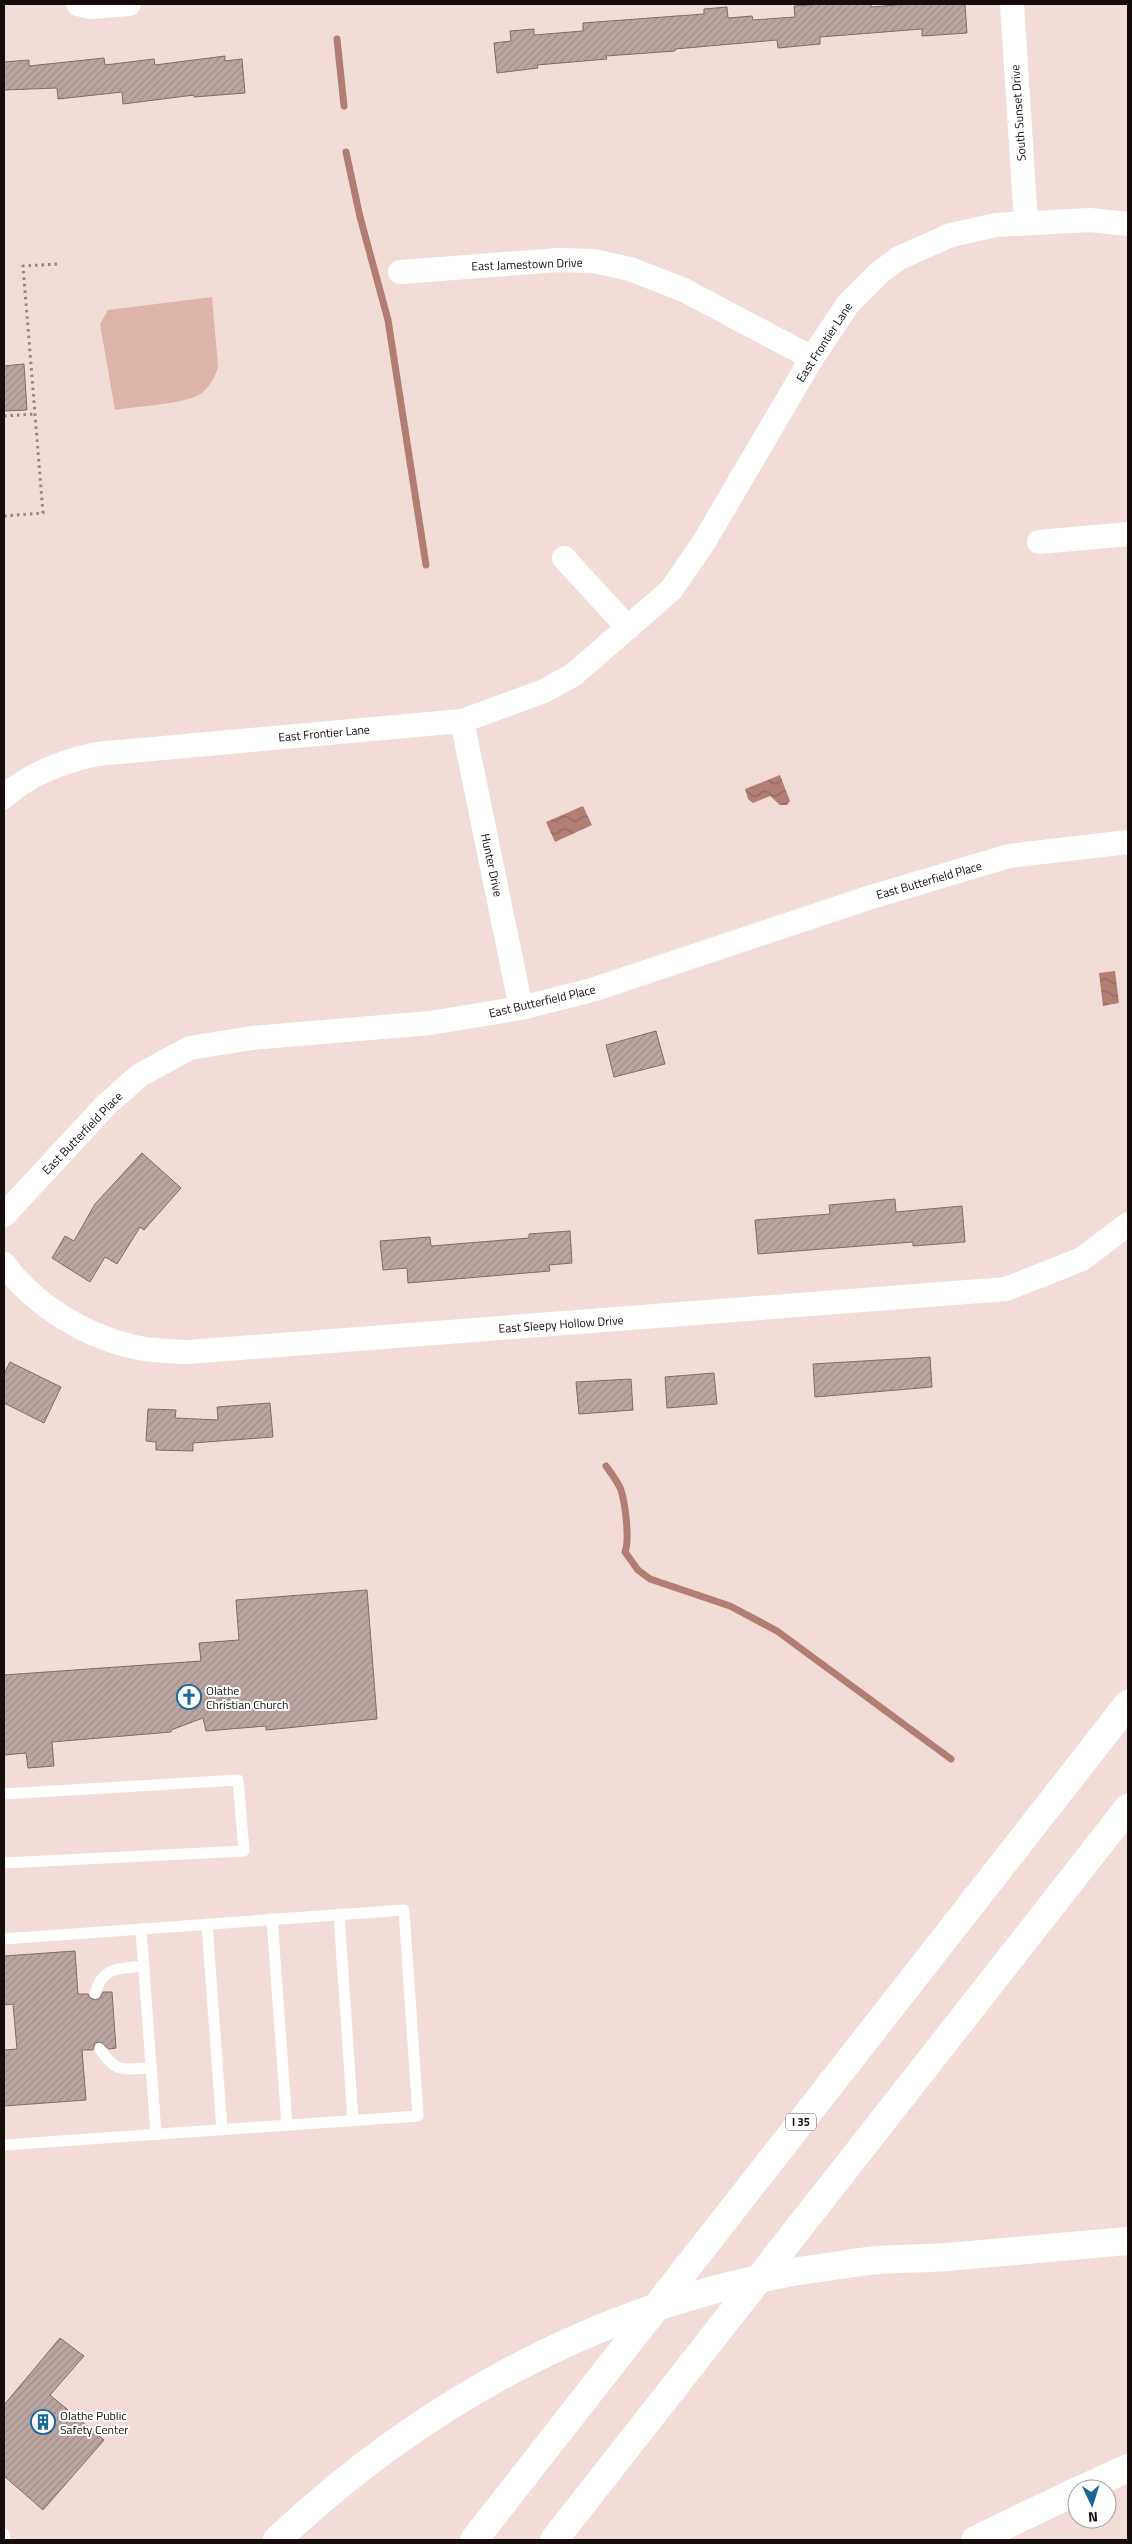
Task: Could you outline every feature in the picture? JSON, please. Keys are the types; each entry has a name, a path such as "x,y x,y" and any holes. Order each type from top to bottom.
{"highway":[{"name":"I 35","path":"474,2540 1128,1704"},
{"path":"554,2540 1128,1808"},
{"path":"277,2540 362,2467 418,2425 477,2388 542,2354 601,2327 675,2301 728,2286 798,2272 869,2261 944,2257 1128,2241"},
{"path":"1104,2479 1128,2468"},
{"path":"975,2540 1067,2496"}],"street":[{"path":"78,4 91,7 129,4"},
{"name":"South Sunset Drive","path":"1012,4 1026,222"},
{"name":"East Frontier Lane","path":"4,797 39,774 70,760 97,754 462,721 544,691 573,675 671,590 687,568 812,358 848,304 863,286 899,258 951,235 996,225 1026,222 1090,220 1128,224"},
{"name":"East Jamestown Drive","path":"400,272 558,260 594,261 630,269 684,290 812,358"},
{"path":"1039,542 1128,534"},
{"path":"564,558 628,628"},
{"name":"Hunter Drive","path":"462,721 521,1008"},
{"name":"East Butterfield Place","path":"4,1215 106,1105 140,1075 190,1048 252,1038 430,1023 521,1008 592,990 868,898 1009,856 1128,842"},
{"name":"East Sleepy Hollow Drive","path":"4,1264 34,1297 52,1310 106,1340 136,1348 188,1352 1006,1289 1082,1259 1128,1224"}],"lane":[{"path":"4,1794 238,1780 244,1851 4,1863"},
{"path":"4,1939 404,1910 418,2116 4,2145"},
{"path":"339,1914 353,2120"},
{"path":"272,1919 287,2125"},
{"path":"207,1924 222,2130"},
{"path":"141,1929 156,2134"},
{"path":"94,1993 99,1980 105,1973 116,1969 144,1966"},
{"path":"100,2049 109,2064 118,2069 151,2068"},
{"path":"4,2534 5,2540"}],"path":[{"path":"4,516 43,513 23,266 58,264"},
{"path":"4,416 35,414"}],"shaded area":[{"path":"212,297 218,367 209,386 197,396 183,400 115,410 100,324 108,310"}],"water":[{"path":"780,775 790,801 787,805 780,805 770,796 753,803 748,799 745,789"},
{"path":"583,806 592,825 555,842 546,822"},
{"path":"1115,971 1119,1003 1103,1006 1099,973"}],"building":[{"path":"871,4 871,7 908,4 965,4 967,33 922,36 922,29 820,37 820,44 778,48 777,40 606,56 607,59 537,65 538,68 497,73 494,43 511,41 510,31 534,29 534,35 583,31 583,23 704,14 704,9 727,7 728,18 752,16 753,20 795,17 794,6"},
{"path":"225,56 225,61 242,59 245,93 194,97 194,95 123,104 122,92 58,99 57,88 4,90 4,62 29,60 29,66 104,58 105,65 154,59 155,65"},
{"path":"24,364 27,410 4,411 4,366"},
{"path":"656,1031 665,1064 614,1077 606,1045"},
{"path":"142,1153 181,1188 144,1230 140,1227 117,1264 105,1257 90,1282 52,1258 65,1236 74,1241 95,1204"},
{"path":"895,1199 896,1212 962,1206 965,1242 913,1246 913,1242 758,1254 755,1220 830,1214 829,1205"},
{"path":"570,1231 572,1263 549,1265 550,1271 408,1283 407,1268 383,1270 380,1241 430,1237 431,1246 529,1238 529,1234"},
{"path":"930,1357 932,1387 815,1397 813,1364"},
{"path":"10,1362 61,1387 44,1423 4,1403 4,1374"},
{"path":"714,1373 717,1404 667,1408 665,1377"},
{"path":"631,1379 633,1410 579,1414 576,1382"},
{"path":"270,1403 273,1437 193,1443 193,1451 156,1450 156,1442 146,1441 148,1409 176,1410 175,1418 218,1420 217,1407"},
{"name":"Olathe Christian Church","path":"367,1590 377,1719 266,1730 266,1726 206,1731 203,1718 171,1730 171,1732 52,1742 54,1766 28,1768 26,1753 4,1755 4,1675 201,1661 199,1643 239,1640 236,1600"},
{"path":"75,1951 78,1994 88,1994 90,1998 96,2000 100,1998 103,1992 112,1992 116,2048 109,2049 100,2042 95,2043 93,2050 82,2050 86,2100 4,2106 4,2050 17,2049 13,2004 4,2005 4,1956"},
{"name":"Olathe Public Safety Center","path":"60,2338 84,2356 50,2395 104,2440 43,2510 4,2476 4,2405"}],"waterway":[{"path":"337,39 344,106"},
{"path":"346,152 360,217 388,320 426,565"},
{"path":"606,1466 621,1490 627,1530 625,1552 638,1570 650,1579 730,1606 777,1631 951,1759"}],"place":[{"name":"Olathe Christian Church","path":"189,1697"},
{"name":"Olathe Public Safety Center","path":"43,2422"}]}
